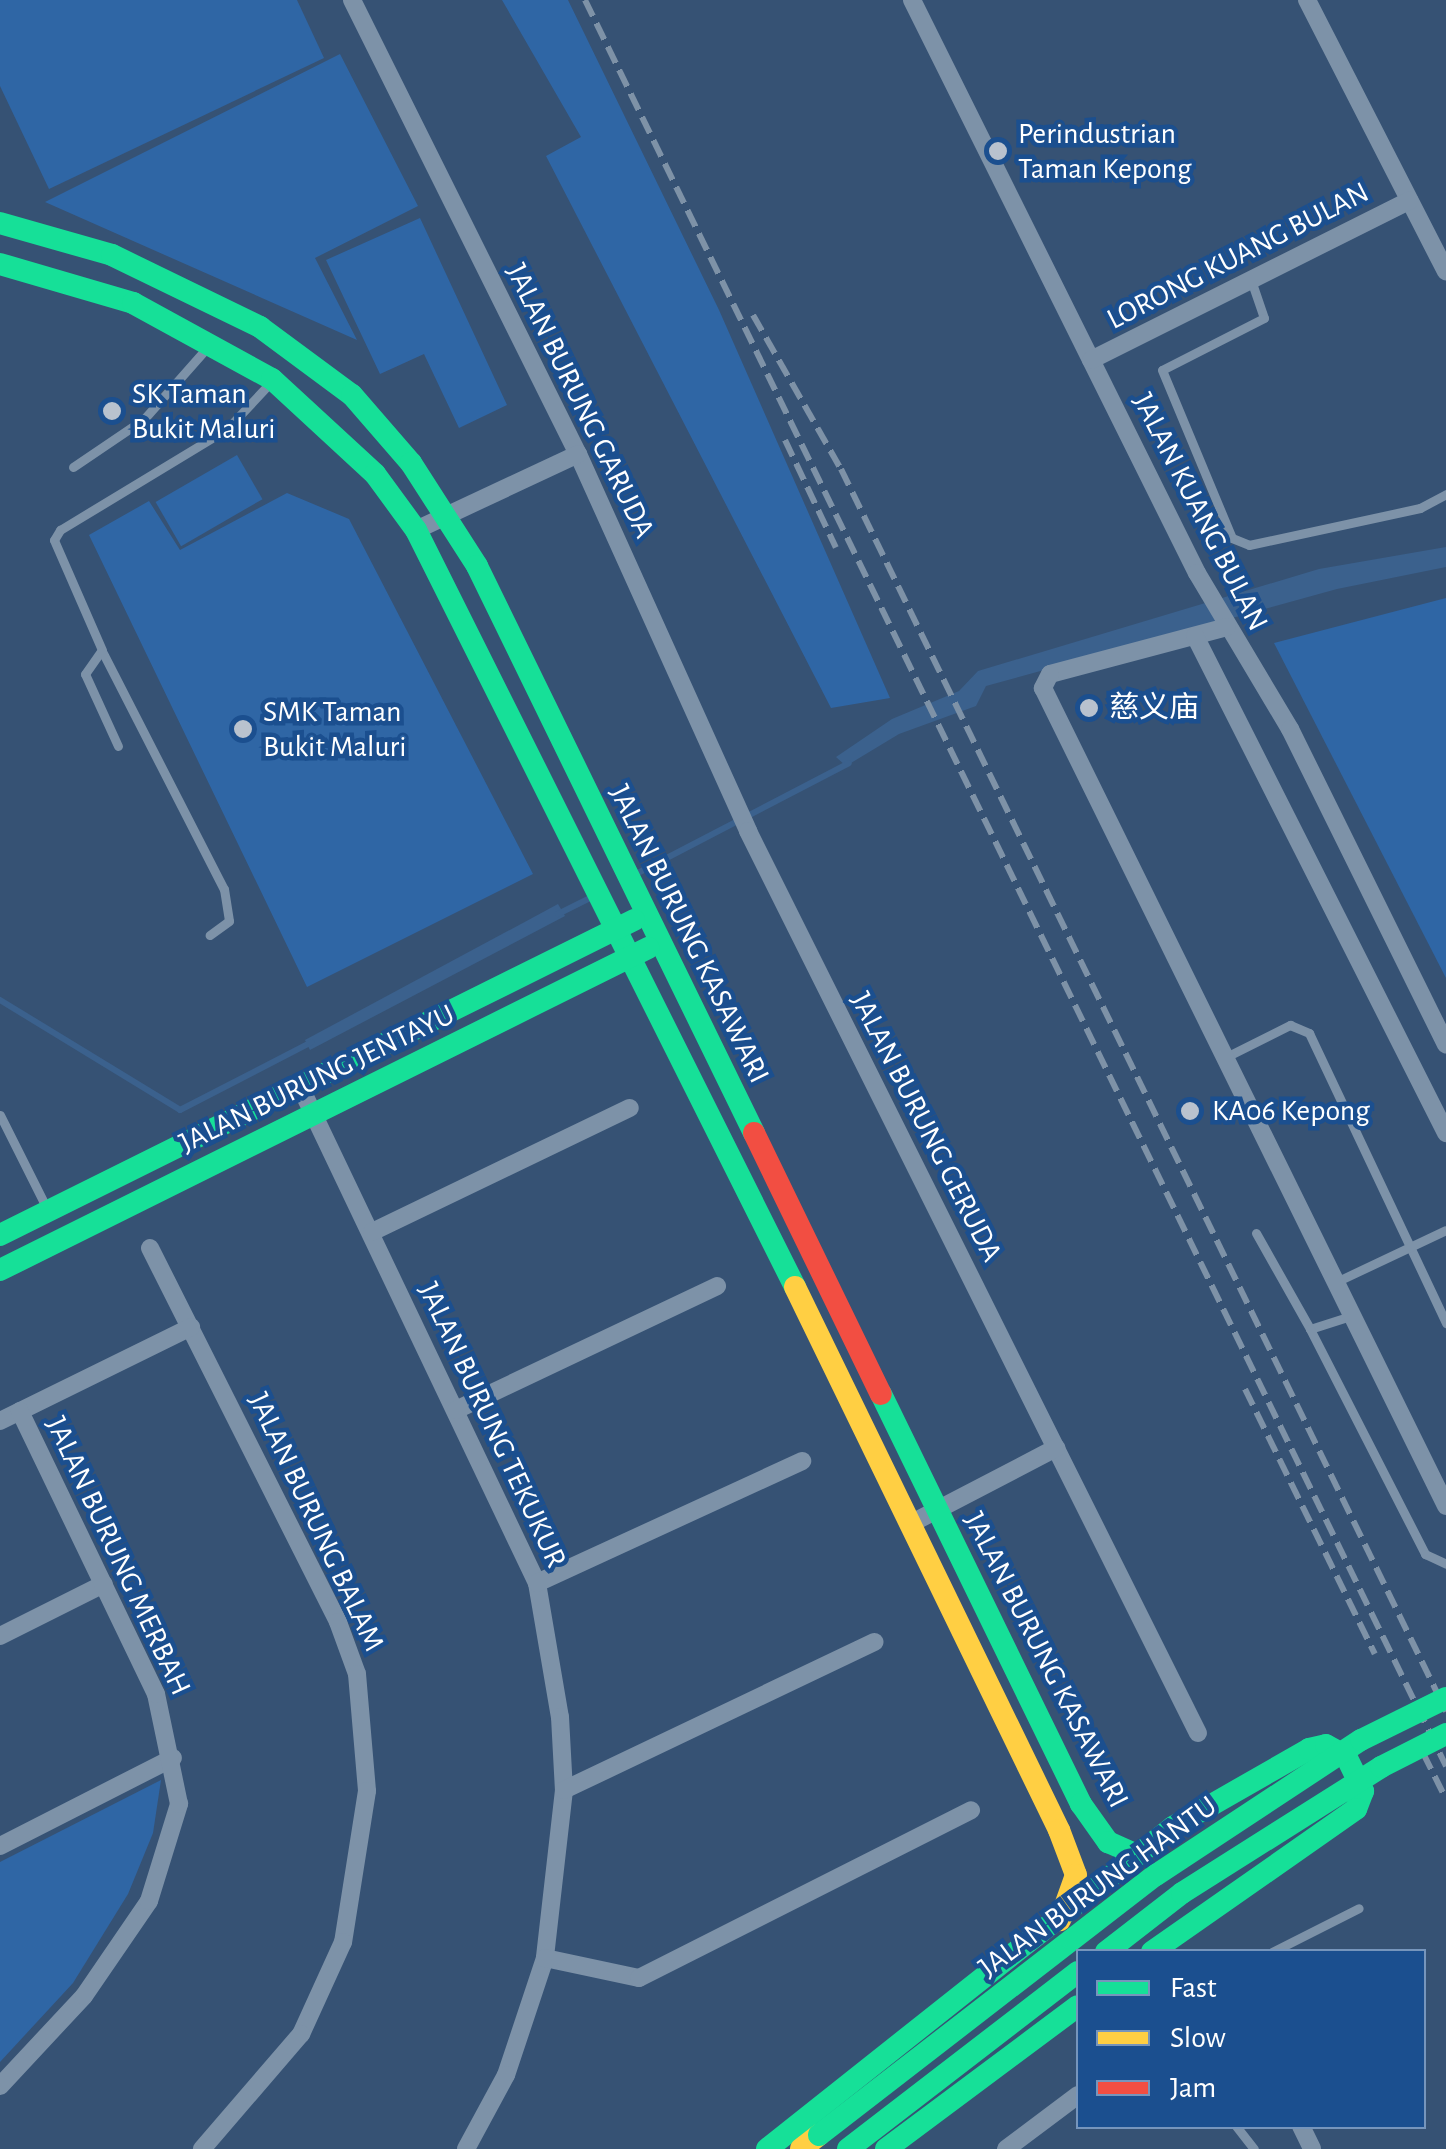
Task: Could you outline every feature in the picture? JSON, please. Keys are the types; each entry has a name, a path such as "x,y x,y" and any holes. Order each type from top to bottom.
{"street":[{"name":"JALAN BURUNG GARUDA","path":"352,0 578,454 748,831"},
{"name":"JALAN KUANG BULAN","path":"912,0 1197,573 1290,730 1446,1045"},
{"name":"LORONG KUANG BULAN","path":"1307,0 1446,272"},
{"name":"LORONG KUANG BULAN","path":"1091,360 1409,201"},
{"name":"JALAN BURUNG KASAWARI","path":"0,224 112,255 260,327 352,395 448,516 636,889 1081,1804 1108,1842 1135,1854"},
{"name":"JALAN BURUNG KASAWARI","path":"0,264 133,303 210,342 272,380 376,474 416,530 633,956 1074,1866 1075,1888 1060,1920"},
{"path":"416,530 578,454"},
{"path":"1227,627 1050,674 1043,688 1446,1506"},
{"path":"1196,636 1446,1133"},
{"name":"JALAN BURUNG GERUDA","path":"748,831 1198,1733"},
{"name":"JALAN BURUNG JENTAYU","path":"0,1235 647,912"},
{"name":"JALAN BURUNG JENTAYU","path":"0,1270 661,940"},
{"name":"JALAN BURUNG TEKUKUR","path":"300,1086 537,1583 564,1790 545,1958 506,2074 466,2149"},
{"path":"372,1232 630,1108"},
{"name":"JALAN BURUNG BALAM","path":"150,1248 338,1622 357,1674 367,1792 343,1942 301,2034 202,2149"},
{"path":"456,1410 717,1286"},
{"path":"0,1421 191,1327"},
{"name":"JALAN BURUNG MERBAH","path":"0,2086 84,1996 149,1901 179,1804 173,1758 156,1694 20,1411"},
{"path":"910,1524 1056,1448"},
{"path":"537,1583 802,1461"},
{"path":"0,1636 104,1584"},
{"path":"564,1790 874,1642"},
{"name":"JALAN BURUNG HANTU","path":"810,2142 1156,1875 1362,1740 1446,1698"},
{"name":"JALAN BURUNG HANTU","path":"1110,1949 1182,1894 1381,1767 1446,1734"},
{"path":"767,2149 1060,1920 1135,1854 1309,1749 1338,1750 1362,1791 1356,1808 1156,1949"},
{"path":"0,1846 173,1758"},
{"path":"545,1958 639,1978 971,1810"},
{"name":"JALAN BURUNG HANTU","path":"848,2149 1076,1974"},
{"path":"886,2149 1076,2007"},
{"path":"1006,2149 1076,2096"}],"lane":[{"path":"1250,280 1264,318 1162,370 1232,538 1249,545 1420,508 1446,494"},
{"path":"73,466 144,419 210,342"},
{"path":"210,935 229,921 224,889 54,548 60,530 227,429 272,380"},
{"path":"102,650 86,674 118,746"},
{"path":"1226,1057 1290,1026 1309,1033 1446,1323"},
{"path":"0,1115 48,1211"},
{"path":"1338,1281 1446,1230"},
{"path":"1256,1233 1426,1554 1446,1564"},
{"path":"1310,1329 1354,1314"},
{"path":"1278,1949 1359,1908"},
{"path":"1238,2129 1254,2149"}],"shaded area":[{"path":"0,0 297,0 324,58 49,189 0,86"},
{"path":"502,0 568,0 719,310 890,698 831,708 546,156 581,137"},
{"path":"340,54 418,206 315,258 357,340 45,202"},
{"path":"420,218 507,405 459,428 424,354 380,374 326,260"},
{"path":"237,455 262,499 181,546 156,502"},
{"path":"287,493 349,519 533,874 307,987 89,535 149,501 180,550"},
{"path":"1446,547 1446,567 1337,589 986,686 976,706 899,734 846,766 836,757 892,719 959,691 978,671 1319,569"},
{"path":"1446,598 1446,978 1274,643"},
{"path":"558,904 565,916 310,1050 305,1040"},
{"path":"161,1780 153,1833 128,1894 73,1983 0,2062 0,1862"}],"waterway":[{"path":"634,875 849,763"},
{"path":"558,914 596,895"},
{"path":"0,1000 180,1110 312,1042"}],"railway":[{"path":"585,0 1446,1766"},
{"path":"753,315 841,469 1446,1711"},
{"path":"785,440 836,548"},
{"path":"1245,1389 1375,1654"},
{"path":"1423,1753 1446,1799"}],"traffic: fast":[{"path":"0,223 112,255 260,327 352,395 411,463 477,566 754,1133"},
{"path":"0,264 133,303 272,379 375,474 416,530 795,1287"},
{"path":"0,1235 634,920"},
{"path":"0,1270 648,948"},
{"path":"881,1394 1081,1804 1108,1842 1135,1854"},
{"path":"819,2135 1156,1875 1361,1740 1446,1698"},
{"path":"1110,1949 1182,1893 1381,1767 1446,1734"},
{"path":"767,2149 1173,1827 1309,1749 1326,1745 1346,1756 1363,1791 1356,1809 1156,1949"},
{"path":"848,2149 1076,1974"},
{"path":"886,2149 1076,2007"}],"traffic: slow":[{"path":"795,1287 1059,1830 1076,1875 1060,1920"},
{"path":"801,2149 819,2135"}],"traffic: jam":[{"path":"754,1133 881,1394"}],"place":[{"name":"Perindustrian Taman Kepong","path":"998,151"},
{"name":"SK Taman Bukit Maluri","path":"112,411"},
{"name":"慈义庙","path":"1089,708"},
{"name":"SMK Taman Bukit Maluri","path":"243,729"},
{"name":"KA06 Kepong","path":"1190,1111"}]}
